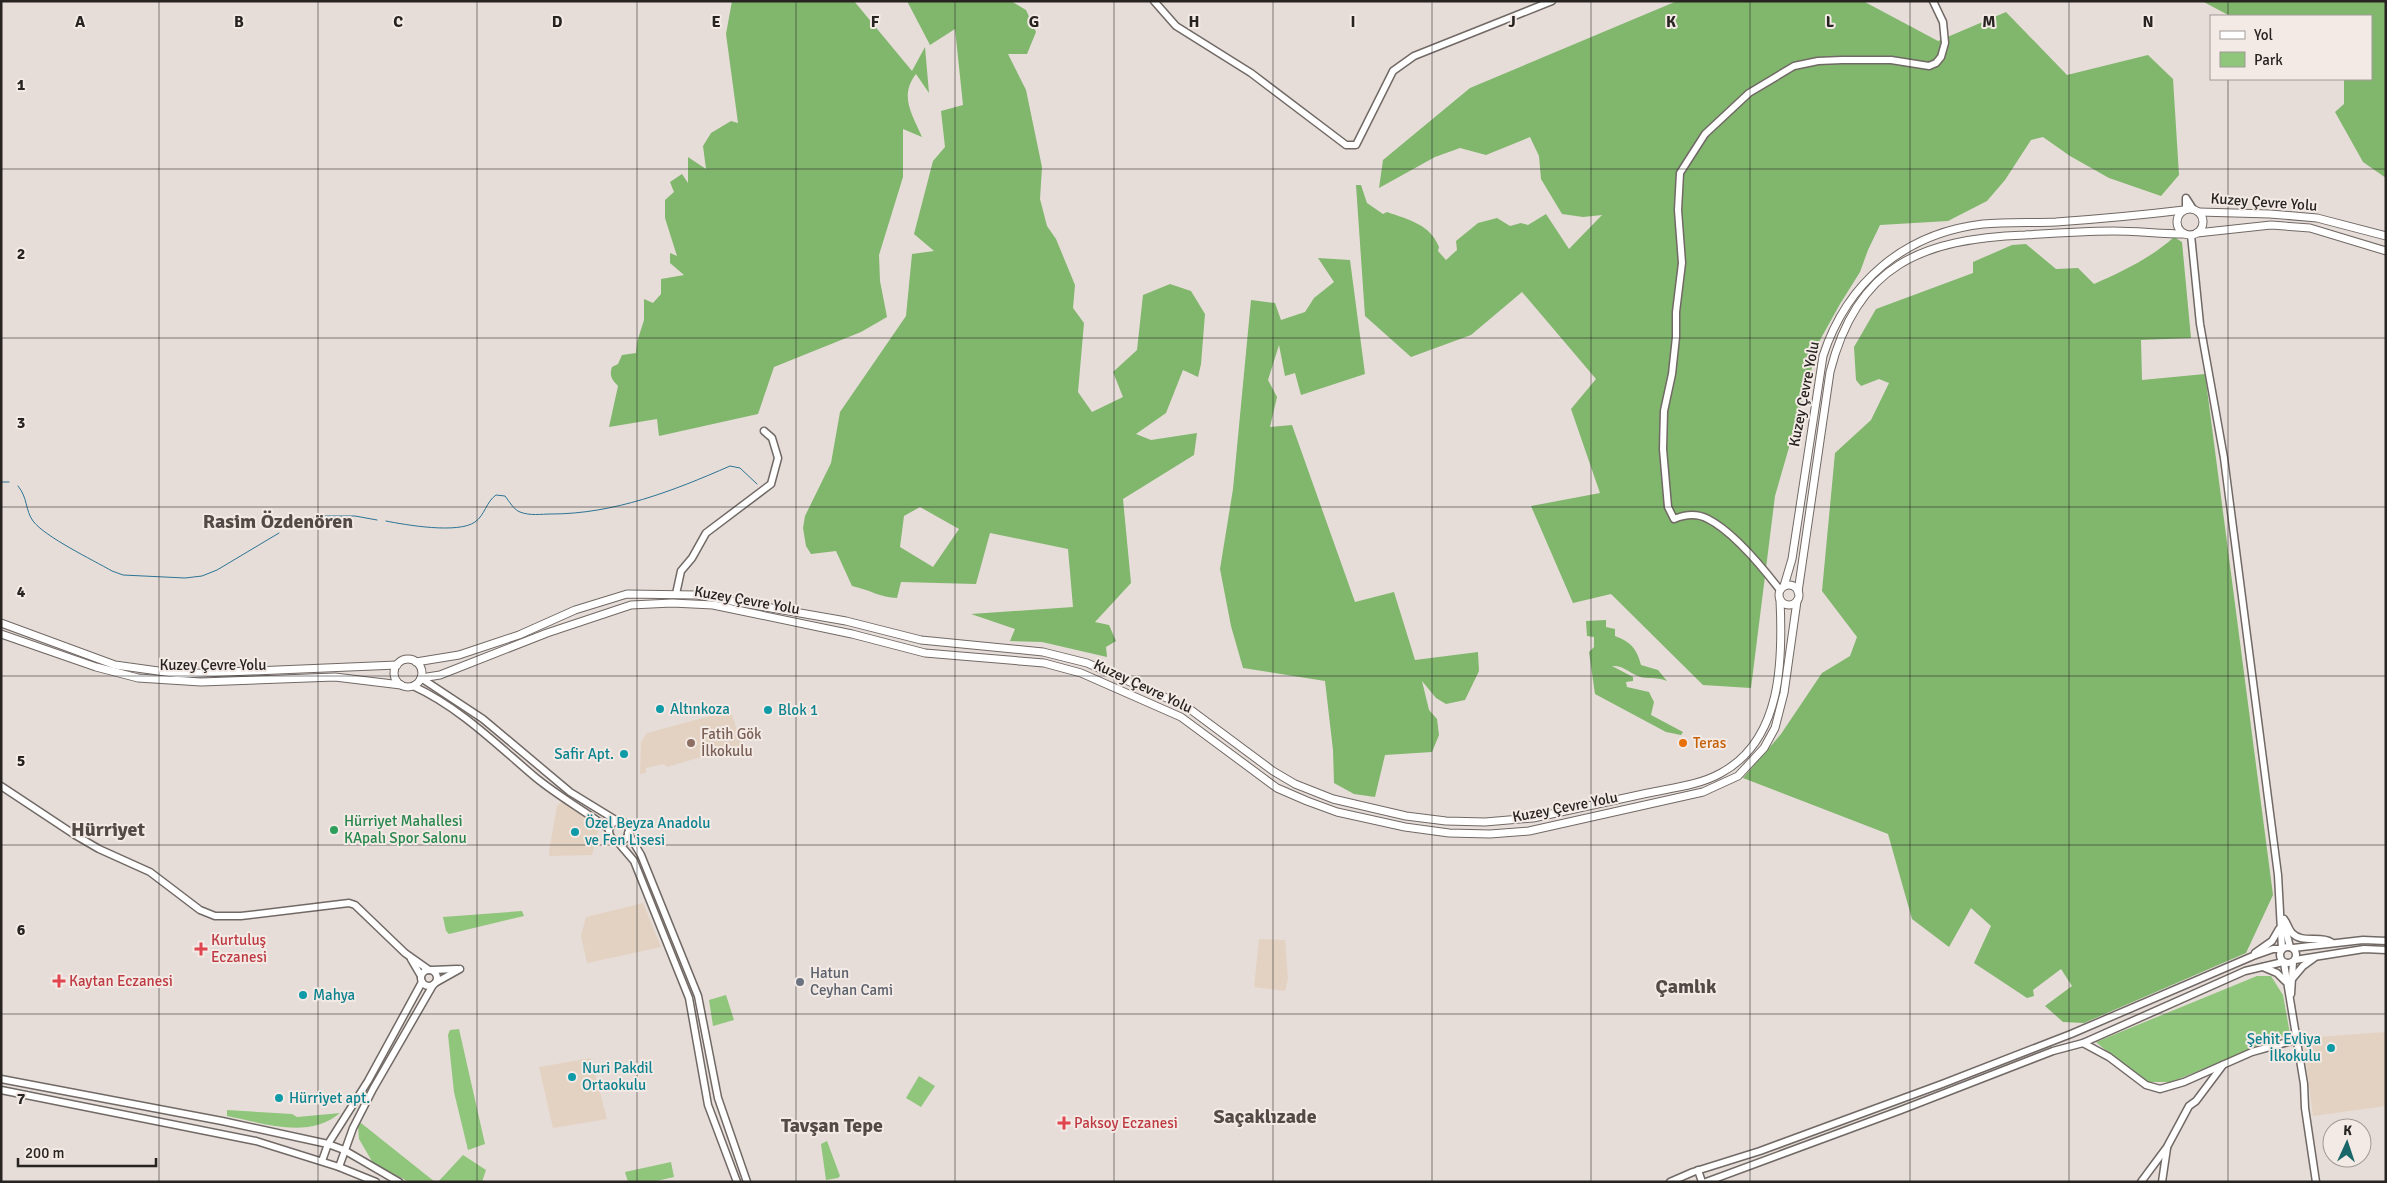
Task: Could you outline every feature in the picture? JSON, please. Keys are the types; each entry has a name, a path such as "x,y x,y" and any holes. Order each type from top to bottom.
{"main road":[{"name":"Kuzey Çevre Yolu","path":"1782,588 1792,559 1823,356 1830,332 1858,288 1876,270 1897,254 1941,233 1970,226 2117,218 2191,210 2317,218 2386,236"},
{"path":"2191,210 2203,223 2191,234 2178,228 2177,222 2180,213 2191,210"},
{"name":"Kuzey Çevre Yolu","path":"1798,592 1834,356 1852,312 1878,281 1897,266 1928,249 1974,238 2113,230 2191,234 2271,225 2310,228 2386,251"},
{"path":"1792,586 1798,592 1797,601 1788,605 1780,600 1782,588 1792,586"},
{"name":"Kuzey Çevre Yolu","path":"416,662 459,655 484,647 519,635 575,610 627,594 697,594 846,621 922,640 1043,652 1087,663 1187,708 1267,767 1295,784 1333,799 1406,816 1467,822 1533,818 1703,781 1734,765 1752,747 1763,731 1775,697 1782,634 1780,600"},
{"name":"Kuzey Çevre Yolu","path":"420,678 440,675 566,626 631,605 672,603 713,605 852,634 925,653 1044,663 1081,673 1180,717 1277,788 1307,801 1337,812 1405,827 1490,834 1529,831 1703,792 1738,776 1764,748 1776,728 1784,692 1797,601"},
{"name":"Kuzey Çevre Yolu","path":"1,623 106,662 180,674 397,665"},
{"name":"Kuzey Çevre Yolu","path":"1,634 96,668 138,678 201,682 335,677 401,685"},
{"path":"406,659 416,662 422,670 420,678 413,686 401,685 394,675 397,665 406,659"}],"street":[{"path":"1154,1 1176,26 1251,72 1346,145 1356,145 1393,71 1414,56 1552,1"},
{"path":"1782,588 1737,542 1708,519 1685,514 1674,519 1668,506 1663,449 1664,411 1672,374 1676,312 1682,263 1678,210 1680,173 1705,134 1749,93 1794,66 1818,61 1842,60 1891,60 1929,66 1936,62 1941,57 1945,43 1943,22 1933,1"},
{"path":"2191,234 2200,324 2224,456 2281,911 2282,949 2279,956 2284,962 2289,981 2295,1040 2304,1084 2305,1108 2316,1182"},
{"path":"676,594 681,571 692,558 706,533 771,484 778,458 772,438 764,431"},
{"path":"420,678 483,719 570,792 625,824 641,856 698,996 718,1098 747,1182"},
{"path":"413,686 456,712 557,794 609,830"},
{"path":"1,786 75,835 150,872 200,910 215,916 241,916 349,902 355,905 411,958 437,976 373,1088 344,1150 339,1167"},
{"path":"619,822 613,823 609,830 610,836 617,841 634,861 689,998 708,1105 737,1182"},
{"path":"617,841 626,838 628,833"},
{"path":"2282,922 2296,936 2325,940 2332,943"},
{"path":"2282,922 2291,948 2296,955 2289,981"},
{"path":"2253,956 2272,941 2282,922"},
{"path":"1670,1182 1687,1178 1698,1170 1760,1151 1952,1081 2071,1034 2253,956 2276,949 2332,943 2386,941"},
{"path":"1698,1170 1704,1182 1901,1110 2053,1051 2083,1043 2262,966 2364,949 2386,950"},
{"path":"2289,981 2303,966 2319,955"},
{"path":"322,1161 328,1144 368,1081 421,979 424,972 460,969 428,986 421,979 411,958"},
{"path":"2262,966 2289,981"},
{"path":"2083,1043 2110,1057 2146,1085 2160,1089 2184,1082 2252,1052 2295,1040"},
{"path":"2141,1182 2167,1147 2190,1106 2196,1101 2224,1064"},
{"path":"1,1079 222,1121 328,1144 344,1150 398,1182"},
{"path":"1,1090 248,1139 322,1161 376,1182"},
{"path":"2162,1182 2167,1147"}],"shaded area":[{"name":"Fatih Gök İlkokulu","path":"725,712 732,715 742,745 667,767 664,764 646,768 646,773 640,774 641,742 647,733"},
{"path":"562,802 593,820 596,824 598,831 592,855 550,856 549,851 557,806"},
{"path":"643,903 661,947 587,963 581,936 586,917"},
{"path":"1259,939 1285,940 1288,979 1285,991 1254,987"},
{"path":"2386,1032 2386,1106 2313,1116 2303,1038"},
{"path":"591,1058 607,1119 553,1128 539,1067"}],"green space":[{"path":"732,1 854,1 912,71 925,47 929,93 916,74 908,90 911,113 922,137 903,129 903,177 879,255 880,281 887,317 861,332 774,367 758,414 659,436 657,419 609,427 618,386 612,378 612,367 618,364 622,355 636,353 637,342 644,320 644,299 653,303 661,294 661,279 684,275 670,263 670,253 677,256 665,218 665,200 674,192 670,182 682,174 688,183 688,157 706,169 703,146 711,133 731,121 738,123 726,34"},
{"path":"907,1 1011,1 1026,10 1036,32 1027,54 1008,54 1026,90 1042,167 1040,199 1047,226 1056,239 1075,285 1073,308 1084,323 1078,392 1092,412 1123,397 1113,372 1137,350 1143,295 1170,284 1191,291 1205,314 1201,364 1198,377 1183,370 1166,413 1136,434 1151,440 1197,433 1194,455 1123,499 1131,583 1095,622 1109,625 1116,641 1106,647 1107,657 1042,642 1010,641 1015,629 971,614 1073,607 1068,549 990,533 976,584 901,582 897,598 885,597 852,586 836,551 811,554 806,546 803,528 805,516 831,463 840,412 906,316 912,254 934,251 914,234 933,161 945,147 941,111 963,105 955,29 930,45","holes":["920,507 959,529 933,567 900,547 904,516"]},
{"path":"1677,1 1863,1 1938,41 2006,12 2067,75 2148,55 2173,79 2179,175 2161,196 2109,178 2070,156 2043,137 2031,140 2005,180 1987,201 1948,221 1880,225 1860,272 1820,340 1775,496 1751,688 1703,685 1611,594 1573,603 1531,506 1600,493 1571,409 1596,379 1522,292 1471,335 1411,357 1365,316 1356,185 1361,185 1367,203 1383,214 1387,212 1411,221 1430,233 1439,247 1438,251 1446,260 1457,250 1456,241 1478,223 1497,218 1510,226 1521,223 1528,225 1546,214 1569,249 1602,215 1583,217 1562,214 1541,179 1539,156 1530,137 1486,155 1460,148 1435,157 1379,188 1383,160 1470,88"},
{"path":"2202,1 2386,1 2386,178 2363,162 2335,112 2344,104 2344,80 2372,80 2372,15 2228,15"},
{"path":"2174,237 2182,242 2191,338 2141,340 2142,380 2205,374 2273,895 2246,953 2084,1023 2063,1022 2045,1006 2072,986 2061,969 2033,990 2034,996 2027,998 1974,963 1991,926 1971,908 1949,947 1912,919 1888,834 1743,778 1781,734 1822,673 1850,656 1857,637 1822,591 1835,453 1871,420 1889,383 1879,379 1861,386 1856,380 1854,347 1876,309 1973,273 1973,262 2012,245 2026,244 2056,269 2078,268 2094,284 2146,258"},
{"path":"1318,258 1350,260 1365,374 1301,395 1295,373 1285,376 1279,345 1268,380 1277,397 1270,427 1292,425 1355,602 1394,592 1415,660 1478,652 1479,671 1465,700 1446,704 1436,698 1422,681 1429,710 1437,719 1439,735 1432,752 1385,755 1375,797 1354,794 1334,783 1333,750 1325,681 1243,668 1231,626 1220,569 1233,489 1251,300 1275,303 1281,320 1305,312 1314,298 1334,282"},
{"path":"1606,620 1606,627 1615,629 1615,636 1632,647 1638,655 1641,665 1658,670 1667,681 1641,677 1622,668 1612,666 1633,677 1633,681 1626,682 1627,687 1649,692 1654,702 1651,715 1683,732 1681,735 1666,732 1595,694 1589,652 1594,647 1594,637 1587,636 1586,621"},
{"path":"522,911 524,916 449,934 446,931 443,917"},
{"path":"2257,976 2271,976 2283,995 2290,1034 2171,1082 2148,1082 2124,1066 2096,1042"},
{"path":"726,995 734,1020 713,1026 709,1000"},
{"path":"459,1029 485,1144 468,1150 454,1092 448,1035 450,1030"},
{"path":"919,1076 935,1086 921,1107 906,1098"},
{"path":"227,1110 292,1114 297,1117 340,1113 314,1126 300,1128 271,1125 227,1116"},
{"path":"361,1123 435,1182 409,1182 373,1163 359,1139 358,1125"},
{"path":"827,1141 840,1176 826,1180 821,1144"},
{"path":"463,1155 486,1170 482,1182 438,1182"},
{"path":"671,1162 674,1177 652,1182 628,1182 625,1172"}],"waterway":[{"path":"386,521 406,525 445,528 467,526 481,516 496,495 505,496 516,509 528,514 574,513 598,510 665,492 730,466 740,468 757,484"},
{"path":"1,482 9,482"},
{"path":"18,486 30,517 39,527 70,548 123,575 185,578 202,576 217,570 279,533"},
{"path":"288,528 317,516 355,516 377,520"}],"place":[{"name":"Altınkoza","path":"660,709"},
{"name":"Blok 1","path":"768,710"},
{"name":"Fatih Gök İlkokulu","path":"691,743"},
{"name":"Teras","path":"1683,743"},
{"name":"Safir Apt.","path":"624,754"},
{"name":"Hürriyet Mahallesi KApalı Spor Salonu","path":"334,830"},
{"name":"Özel Beyza Anadolu ve Fen Lisesi","path":"575,832"},
{"name":"Kurtuluş Eczanesi","path":"201,949"},
{"name":"Kaytan Eczanesi","path":"59,981"},
{"name":"Hatun Ceyhan Cami","path":"800,982"},
{"name":"Mahya","path":"303,995"},
{"name":"Şehit Evliya İlkokulu","path":"2331,1048"},
{"name":"Nuri Pakdil Ortaokulu","path":"572,1077"},
{"name":"Hürriyet apt.","path":"279,1098"},
{"name":"Paksoy Eczanesi","path":"1064,1123"}],"district":[{"name":"Rasim Özdenören","path":"278,521"},
{"name":"Hürriyet","path":"108,829"},
{"name":"Çamlık","path":"1686,986"},
{"name":"Saçaklızade","path":"1265,1116"},
{"name":"Tavşan Tepe","path":"832,1125"}]}
